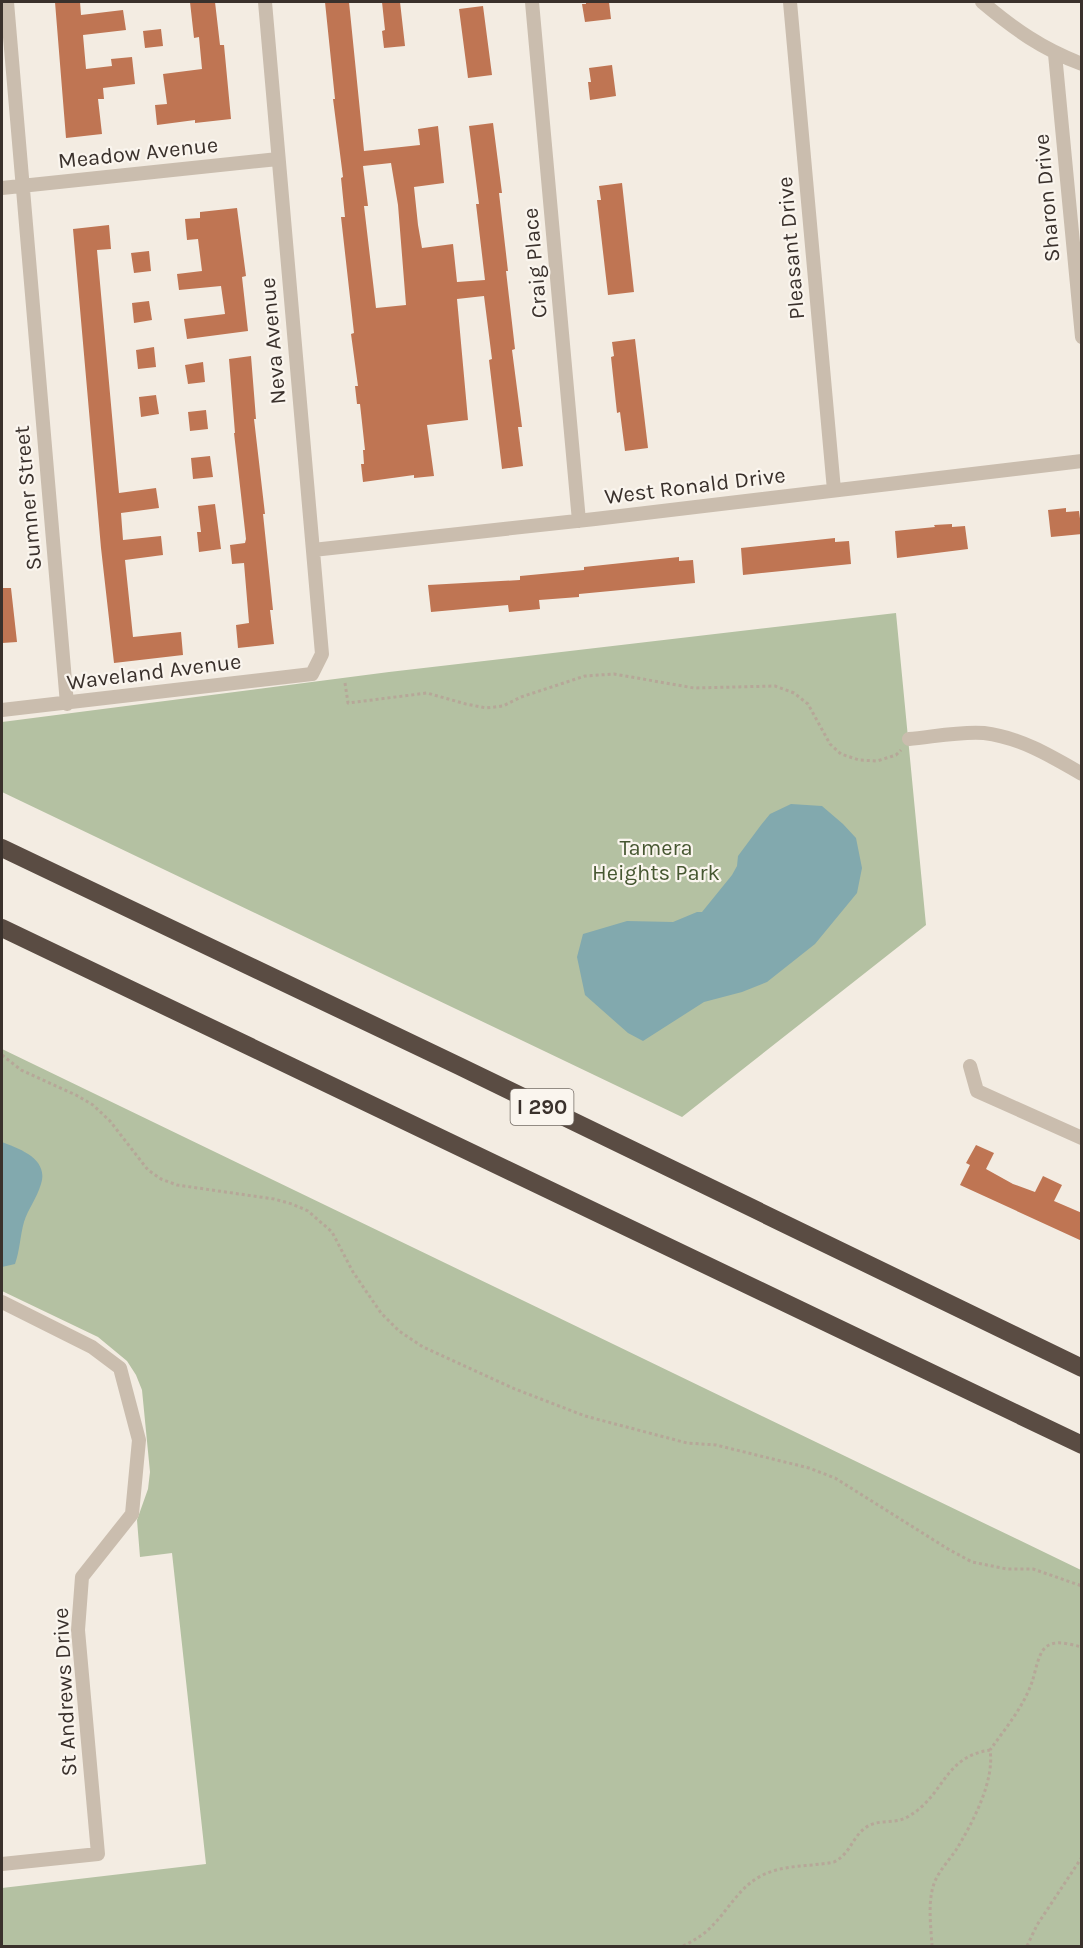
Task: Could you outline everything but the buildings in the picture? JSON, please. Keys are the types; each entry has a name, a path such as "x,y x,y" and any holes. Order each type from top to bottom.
{"highway":[{"name":"I 290","path":"2,848 459,1066 1082,1368"},
{"path":"2,928 1082,1445"}],"street":[{"name":"Sumner Street","path":"7,2 67,704"},
{"name":"Neva Avenue","path":"265,2 322,654 312,674"},
{"name":"Craig Place","path":"532,2 579,521"},
{"name":"Pleasant Drive","path":"790,2 834,490"},
{"path":"982,2 1014,29 1055,54 1082,64"},
{"name":"Sharon Drive","path":"1055,54 1082,337"},
{"name":"Meadow Avenue","path":"2,188 278,159"},
{"name":"West Ronald Drive","path":"313,550 1082,461"},
{"name":"Waveland Avenue","path":"2,710 312,674"},
{"path":"909,739 981,733 1004,736 1048,755 1082,774"},
{"path":"970,1066 977,1091 1082,1138"},
{"name":"St Andrews Drive","path":"2,1302 92,1347 120,1368 139,1440 132,1514 82,1577 78,1630 98,1854 2,1864"}],"path":[{"path":"345,683 348,703 427,693 486,708 502,706 521,697 585,676 614,674 694,688 775,687 794,693 808,704 830,744 842,754 859,760 877,761 896,755 909,739"},
{"path":"2,1055 21,1070 93,1105 110,1121 148,1170 161,1179 177,1185 274,1199 292,1203 308,1211 332,1232 353,1272 381,1314 399,1331 423,1347 515,1389 585,1416 687,1443 716,1445 809,1468 835,1478 972,1562 1007,1569 1033,1569 1082,1586"},
{"path":"932,1947 931,1905 935,1881 972,1820 989,1778 992,1762 990,1750 1025,1697 1042,1652 1047,1645 1065,1643 1082,1647"},
{"path":"683,1947 697,1940 710,1928 748,1885 761,1875 776,1870 834,1862 848,1851 859,1833 868,1825 900,1821 912,1815 938,1789 962,1759 990,1750"},
{"path":"1027,1947 1037,1925 1082,1857"}],"green space":[{"name":"Tamera Heights Park","path":"896,613 926,925 682,1117 2,792 2,722 389,672"},
{"path":"2,1049 1081,1570 1081,1946 2,1946 2,1888 206,1864 172,1553 140,1557 137,1520 148,1489 150,1472 142,1390 127,1361 98,1337 2,1291"}],"water":[{"path":"791,804 822,806 856,838 862,868 857,893 815,944 767,982 742,992 704,1002 643,1041 628,1033 585,995 577,957 583,934 627,921 673,922 702,912 732,875 737,866 738,856 770,814"},
{"path":"2,1142 31,1156 41,1168 42,1175 41,1184 24,1222 15,1264 2,1267"}]}
